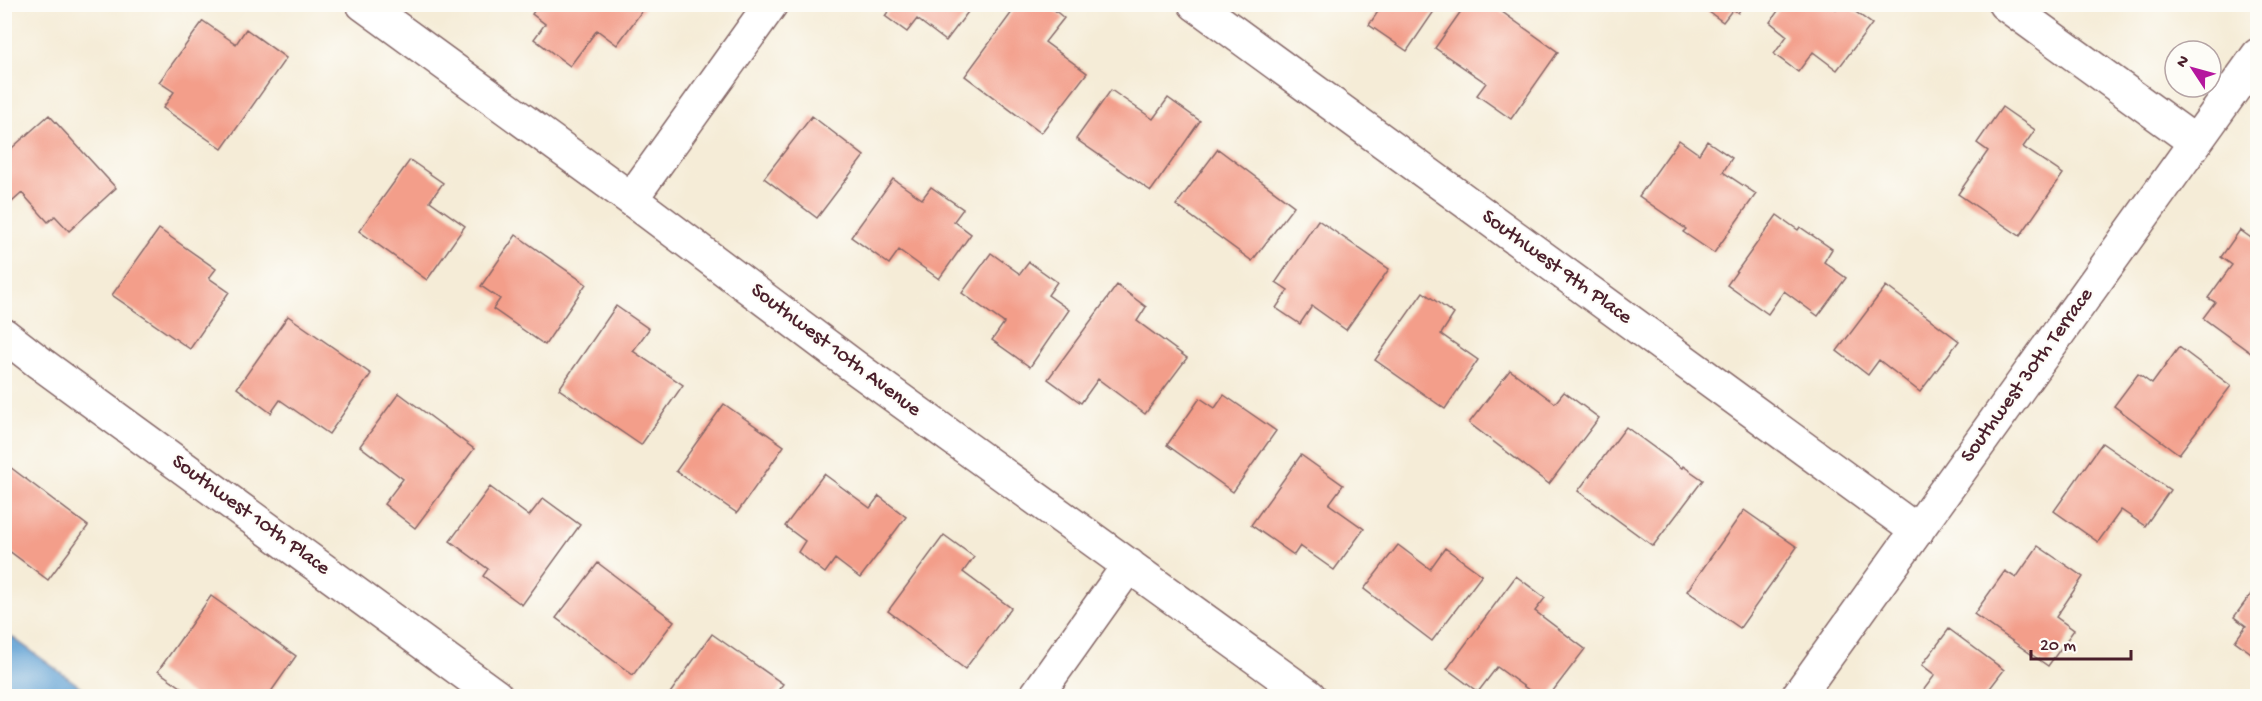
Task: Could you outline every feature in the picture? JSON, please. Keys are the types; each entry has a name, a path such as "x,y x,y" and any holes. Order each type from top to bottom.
{"street":[{"name":"Southwest 10th Avenue","path":"363,4 631,199 856,368 1309,696"},
{"path":"631,199 771,4"},
{"name":"Southwest 9th Place","path":"1195,4 1917,531"},
{"path":"2005,4 2195,142"},
{"name":"Southwest 30th Terrace","path":"1798,696 2258,55"},
{"name":"Southwest 10th Place","path":"4,334 40,363 496,696"},
{"path":"1036,696 1129,566"}],"water":[{"path":"5,632 93,696 5,696"}],"building":[{"path":"539,4 642,4 645,7 617,45 597,30 570,66 534,39 545,24 532,14"},
{"path":"893,4 974,4 946,41 917,19 907,32 885,16"},
{"path":"1018,4 1047,4 1064,18 1045,42 1087,73 1041,133 965,76"},
{"path":"1383,4 1439,4 1407,51 1369,25"},
{"path":"1466,4 1491,4 1558,52 1511,119 1477,95 1486,83 1435,48"},
{"path":"1698,4 1744,4 1738,13 1733,9 1723,22"},
{"path":"1783,4 1830,4 1836,9 1840,5 1846,5 1872,24 1837,70 1813,52 1798,72 1774,54 1787,36 1770,22"},
{"path":"203,21 236,44 246,29 286,58 222,149 163,108 174,92 159,82"},
{"path":"1111,90 1153,119 1168,98 1200,121 1151,191 1076,139"},
{"path":"2002,107 2035,130 2023,147 2063,174 2020,236 1958,194 1988,151 1977,143"},
{"path":"49,115 116,188 69,231 55,216 48,222 22,193 4,209 4,155"},
{"path":"812,116 864,156 817,218 764,178"},
{"path":"1679,140 1699,154 1707,141 1732,158 1723,172 1756,194 1714,253 1683,232 1686,229 1639,196"},
{"path":"1218,149 1294,206 1252,261 1176,205"},
{"path":"410,160 443,183 430,201 465,226 427,280 359,231"},
{"path":"893,179 922,199 931,187 963,209 954,221 971,234 939,279 899,250 889,264 851,237"},
{"path":"1777,215 1798,230 1800,227 1832,249 1824,262 1846,278 1818,316 1784,291 1768,314 1727,285"},
{"path":"1318,220 1389,269 1346,330 1312,306 1300,324 1276,308 1288,290 1276,282"},
{"path":"159,229 216,269 209,278 229,292 190,349 112,295"},
{"path":"2240,230 2258,243 2258,353 2255,356 2203,318 2215,302 2208,298 2232,265 2221,257"},
{"path":"516,235 586,284 545,345 493,309 500,299 481,286"},
{"path":"991,253 1020,274 1029,262 1057,282 1048,295 1069,310 1030,367 992,340 1004,323 962,293"},
{"path":"1117,285 1146,307 1137,321 1187,358 1145,414 1098,379 1081,403 1048,379"},
{"path":"1886,286 1959,341 1920,392 1879,360 1868,375 1837,351"},
{"path":"1423,292 1454,314 1441,334 1478,360 1445,409 1375,360"},
{"path":"616,306 649,329 633,351 683,385 641,445 559,389"},
{"path":"288,316 371,374 329,434 280,400 271,413 237,388"},
{"path":"2179,347 2231,386 2179,454 2114,406 2138,374 2152,384"},
{"path":"1510,370 1555,403 1564,392 1599,418 1549,484 1469,423"},
{"path":"399,393 474,449 415,528 384,504 403,479 360,446"},
{"path":"1224,395 1276,431 1233,492 1167,445 1200,398 1215,408"},
{"path":"724,404 784,446 737,513 676,471"},
{"path":"1626,427 1682,468 1683,466 1703,480 1653,546 1578,491"},
{"path":"2102,443 2170,490 2145,526 2121,510 2098,542 2054,511"},
{"path":"1301,455 1343,485 1329,504 1364,529 1334,570 1300,546 1294,555 1251,525"},
{"path":"10,467 88,526 48,580 4,547 4,475"},
{"path":"824,474 870,508 879,496 906,517 860,578 835,559 825,573 798,552 805,541 785,526"},
{"path":"490,487 529,516 543,498 580,525 522,605 483,576 488,569 450,541"},
{"path":"1744,510 1797,547 1740,628 1687,591"},
{"path":"944,535 974,557 963,572 1011,608 965,669 888,611"},
{"path":"1398,545 1430,569 1445,548 1482,575 1432,641 1364,589"},
{"path":"2038,546 2083,577 2056,617 2074,630 2048,666 1974,614 2005,571 2016,578"},
{"path":"598,563 674,621 633,675 556,618"},
{"path":"1516,576 1545,598 1535,611 1585,649 1549,696 1537,696 1497,667 1478,692 1447,669"},
{"path":"2254,590 2258,592 2258,658 2235,641 2246,626 2234,617"},
{"path":"211,596 296,656 268,696 194,696 158,671"},
{"path":"1949,629 2004,670 1984,696 1919,696 1935,675 1922,665"},
{"path":"712,634 783,684 774,696 668,696"}]}
